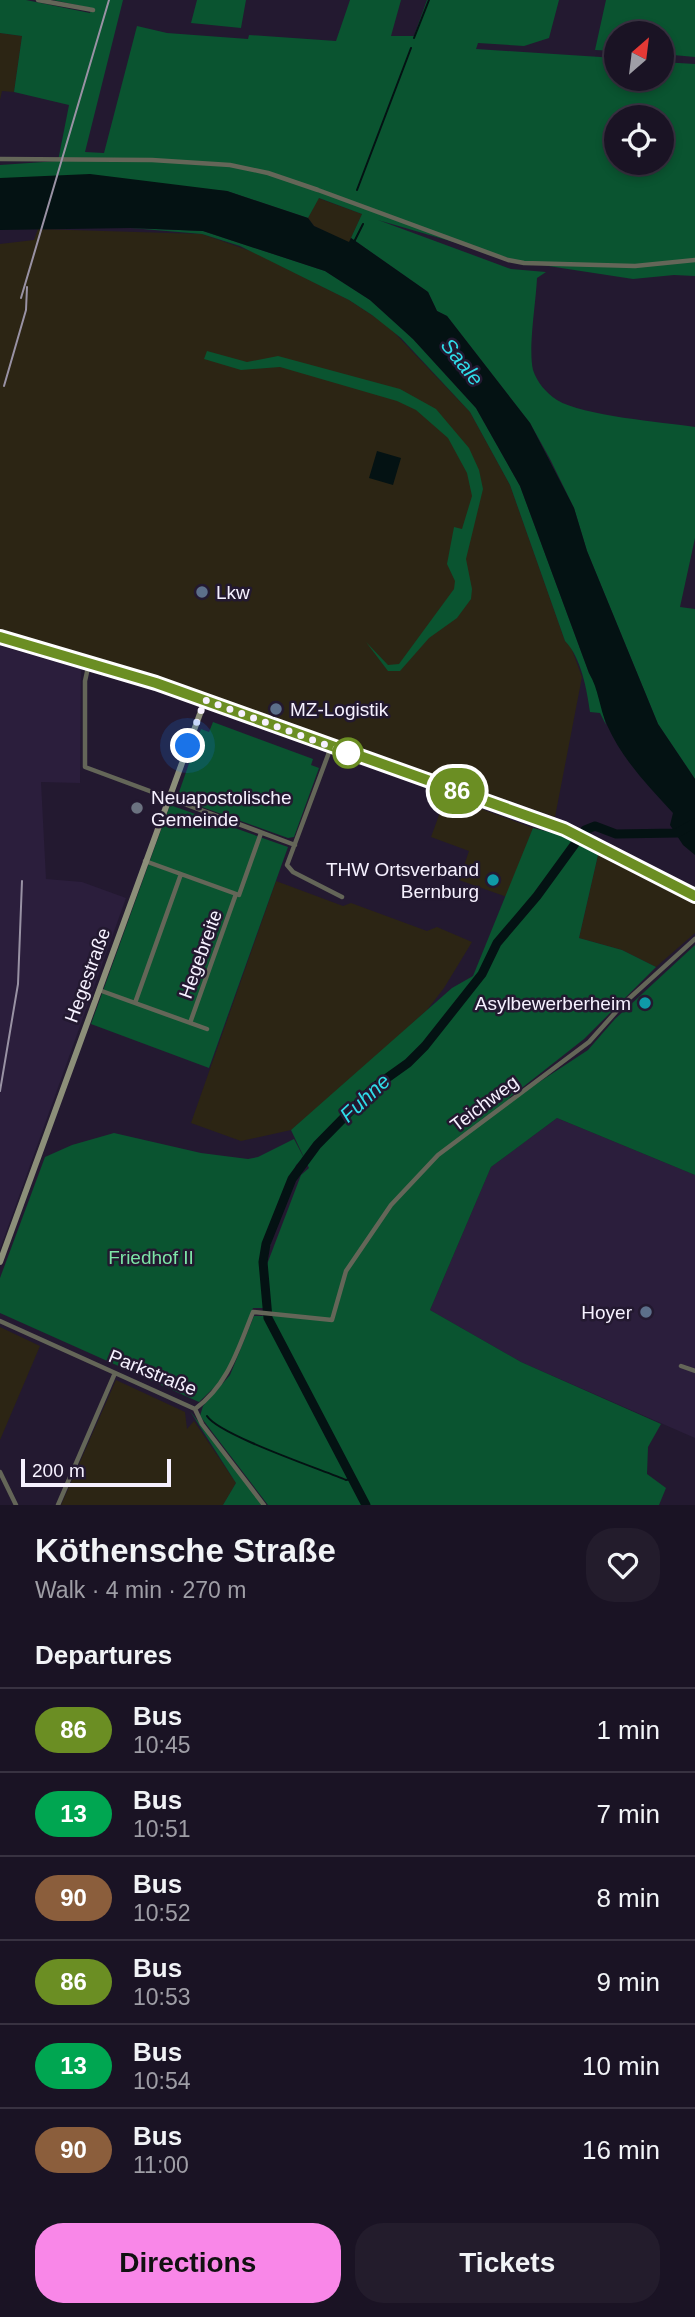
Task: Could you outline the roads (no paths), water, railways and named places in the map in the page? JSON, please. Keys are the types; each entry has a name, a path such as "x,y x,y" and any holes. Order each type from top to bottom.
{"main road":[{"path":"0,637 205,700 572,832 695,896"},
{"name":"Hegestraße","path":"0,1262 205,700"}],"street":[{"path":"38,0 93,10"},
{"path":"0,159 111,159 230,165 268,173 508,260 524,263 635,267 695,260"},
{"path":"89,663 85,681 85,767 295,845"},
{"path":"331,747 288,861 288,868 342,897"},
{"name":"Hegebreite","path":"145,860 239,895 261,833"},
{"path":"135,1003 181,874"},
{"name":"Hegebreite","path":"190,1023 236,894"},
{"name":"Teichweg","path":"332,1320 346,1270 391,1205 438,1155 589,1042 632,995 695,939"},
{"name":"Hegebreite","path":"98,989 206,1029"},
{"name":"Parkstraße","path":"0,1321 195,1409 214,1394 226,1377 253,1312 332,1320"},
{"path":"681,1366 695,1371"},
{"path":"58,1505 115,1373"},
{"path":"195,1409 202,1424 264,1505"},
{"path":"0,1472 16,1505"}],"water":[{"name":"Saale","path":"90,174 227,191 308,218 314,226 349,242 351,238 428,292 437,311 447,316 530,423 574,508 587,551 658,724 695,779 695,855 683,845 670,825 673,813 628,761 607,725 520,486 476,408 413,339 370,300 325,271 203,231 131,228 0,230 0,178"},
{"path":"377,451 401,458 393,485 369,478"}],"waterway":[{"path":"414,38 429,0"},
{"path":"357,190 411,48"},
{"path":"354,242 363,224"},
{"name":"Fuhne","path":"366,1505 268,1318 263,1262 266,1244 292,1179 317,1145 373,1088 408,1063 425,1046 482,974 497,943 537,896 585,830 595,826 616,834 677,833 695,823"},
{"path":"207,1416 215,1424 249,1442 346,1480 352,1479"}],"railway":[{"path":"21,298 109,0"},
{"path":"4,386 26,310 27,287"},
{"path":"0,1091 18,984 22,881"}],"place":[{"name":"Lkw","path":"202,592"},
{"name":"MZ-Logistik","path":"276,709"},
{"name":"Neuapostolische Gemeinde","path":"137,808"},
{"name":"THW Ortsverband Bernburg","path":"493,880"},
{"name":"Asylbewerberheim","path":"645,1003"},
{"name":"Hoyer","path":"646,1312"}],"park label":[{"name":"Friedhof II","path":"151,1257"}]}
